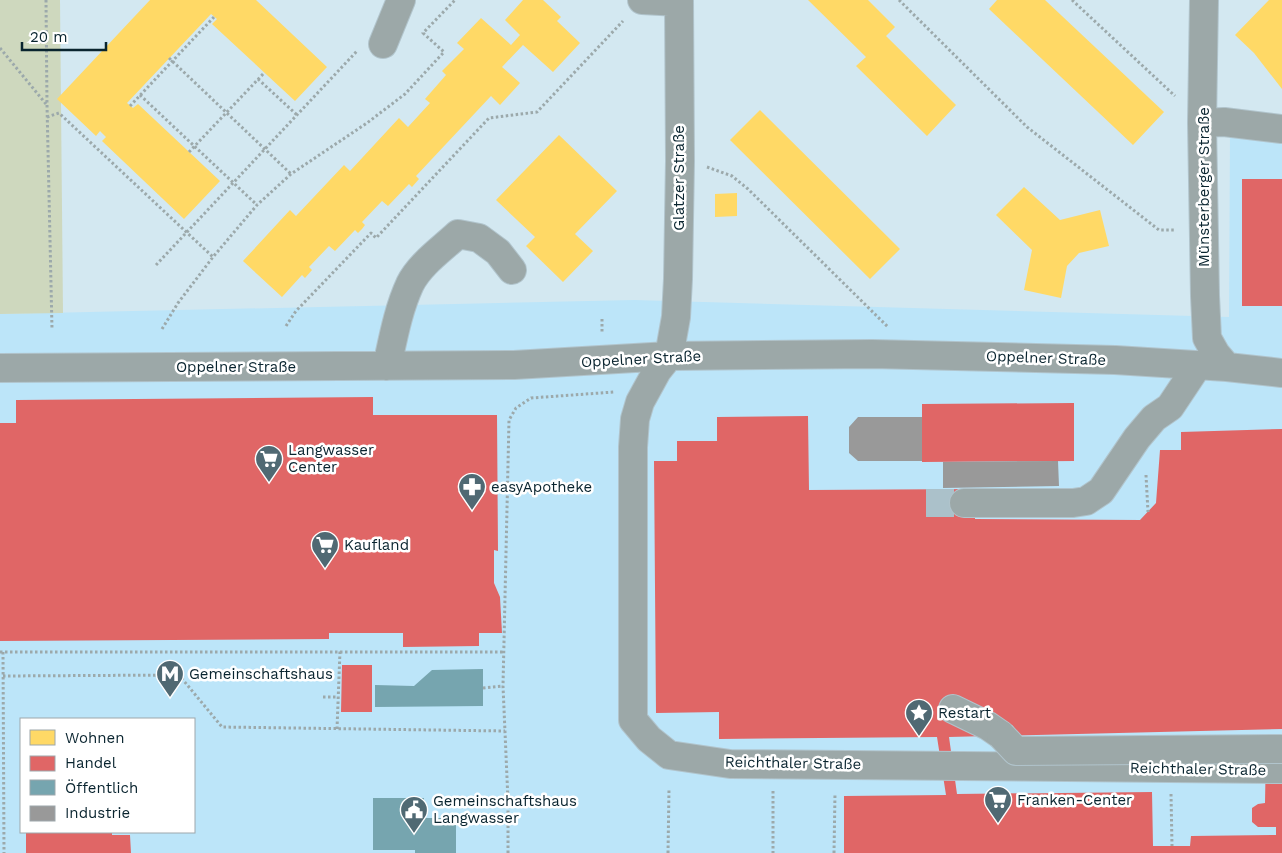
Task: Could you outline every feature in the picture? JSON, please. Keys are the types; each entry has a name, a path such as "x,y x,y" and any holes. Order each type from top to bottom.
{"street":[{"path":"383,44 401,0"},
{"path":"642,0 679,1"},
{"name":"Münsterberger Straße","path":"1204,0 1202,123 1207,338 1216,354 1228,367"},
{"name":"Glatzer Straße","path":"669,356 676,317 678,279 680,160 679,1"},
{"path":"1202,123 1224,122 1282,129"},
{"path":"387,366 396,324 410,283 428,260 458,234 479,238 498,252 512,270"},
{"name":"Oppelner Straße","path":"0,368 544,364 669,356 872,354 1115,360 1228,367 1282,373"},
{"name":"Reichthaler Straße","path":"669,356 640,402 635,419 633,447 633,720 649,739 669,755 730,764 1282,770"},
{"path":"964,503 1073,503 1086,501 1101,492 1137,438 1154,418 1170,407 1198,365"},
{"path":"952,709 1012,735"},
{"path":"989,766 1012,735"},
{"path":"1012,735 1016,751 1282,749"}],"path":[{"path":"46,0 46,105 52,329"},
{"path":"162,329 178,303 213,256 257,205 292,174 367,123 405,94 444,52 424,34 455,0"},
{"path":"286,326 296,311 371,233 376,238 489,118 537,112 642,0"},
{"path":"899,0 1027,127 1158,230 1204,230"},
{"path":"1072,0 1202,123"},
{"path":"130,106 171,60 214,17"},
{"path":"156,266 359,50 383,44"},
{"path":"0,48 46,105"},
{"path":"171,60 292,174"},
{"path":"189,152 264,73"},
{"path":"258,79 297,115"},
{"path":"140,95 257,205"},
{"path":"47,117 59,113 186,233 213,256"},
{"path":"680,160 715,168 732,176 748,189 894,332"},
{"path":"508,853 503,652 510,420 516,408 531,398 614,392"},
{"path":"337,729 340,651"},
{"path":"4,853 2,824 2,652 503,652"},
{"path":"3,676 179,675 222,727 505,731"},
{"path":"483,688 503,686"},
{"path":"323,697 338,698"},
{"path":"668,853 669,789"},
{"path":"773,790 773,853"},
{"path":"834,853 835,790"},
{"path":"1171,792 1172,846"}],"shaded area":[{"path":"1282,131 1282,853 0,853 0,314 634,300 1229,317 1230,132"}],"green space":[{"path":"0,0 60,0 63,313 0,314"}],"building: Wohnen":[{"path":"150,0 256,0 327,67 295,101 212,24 217,19 211,14 127,103 133,108 138,104 220,181 184,219 102,141 106,137 100,131 96,136 57,99"},
{"path":"523,0 543,0 561,17 557,21 580,43 553,72 523,45 502,67 520,83 500,105 491,96 416,176 419,179 412,187 409,184 388,206 382,201 362,222 365,225 358,233 355,230 335,251 329,246 309,267 312,270 305,278 302,275 282,297 243,261 290,210 296,216 344,165 350,171 399,118 408,127 430,103 425,99 446,75 442,71 464,49 457,43 481,18 511,45 520,35 505,20"},
{"path":"808,0 868,0 895,27 886,36 956,105 927,136 856,66 866,57"},
{"path":"997,0 1045,0 1164,112 1133,145 989,9"},
{"path":"1269,0 1282,0 1282,89 1254,53 1235,35"},
{"path":"760,110 900,249 870,279 730,140"},
{"path":"559,135 617,191 575,234 593,251 563,282 526,246 535,237 496,200"},
{"path":"1024,187 1060,220 1100,210 1109,246 1079,253 1067,266 1061,298 1024,290 1032,250 996,215"},
{"path":"737,193 737,216 715,217 715,194"}],"building: Handel":[{"path":"1242,179 1282,179 1282,306 1242,306"},
{"name":"Langwasser Center","path":"373,397 373,415 497,415 498,551 494,550 494,583 500,597 502,633 479,633 479,646 403,647 403,633 329,633 329,639 0,641 0,423 16,423 16,400"},
{"path":"1074,403 1074,461 922,462 922,404"},
{"path":"808,416 809,490 975,489 975,519 1140,520 1156,503 1160,450 1181,450 1181,432 1282,429 1282,729 949,737 957,794 1152,792 1153,846 1190,846 1191,836 1276,835 1276,827 1258,827 1252,822 1252,808 1258,804 1265,803 1266,749 1282,749 1282,853 844,853 844,796 946,795 937,737 719,739 719,712 656,713 654,461 677,461 677,441 717,441 717,417"},
{"path":"342,665 372,665 372,712 341,712"},
{"path":"26,833 112,833 112,835 130,835 131,853 26,853"}],"building: Öffentlich":[{"path":"483,669 483,706 375,707 375,685 414,686 432,670"},
{"name":"Gemeinschaftshaus Langwasser","path":"373,798 424,798 424,818 456,818 456,853 415,853 415,850 373,850"}],"building: Industrie":[{"path":"858,417 922,417 922,461 858,461 849,453 849,427"},
{"path":"1058,461 1059,486 943,488 943,462"}],"tunnel":[{"path":"926,503 964,503"}],"place":[{"name":"Langwasser Center","path":"269,483"},
{"name":"easyApotheke","path":"472,511"},
{"name":"Kaufland","path":"325,569"},
{"name":"Gemeinschaftshaus","path":"170,698"},
{"name":"Restart","path":"919,737"},
{"name":"Franken-Center","path":"998,824"},
{"name":"Gemeinschaftshaus Langwasser","path":"414,834"}]}
